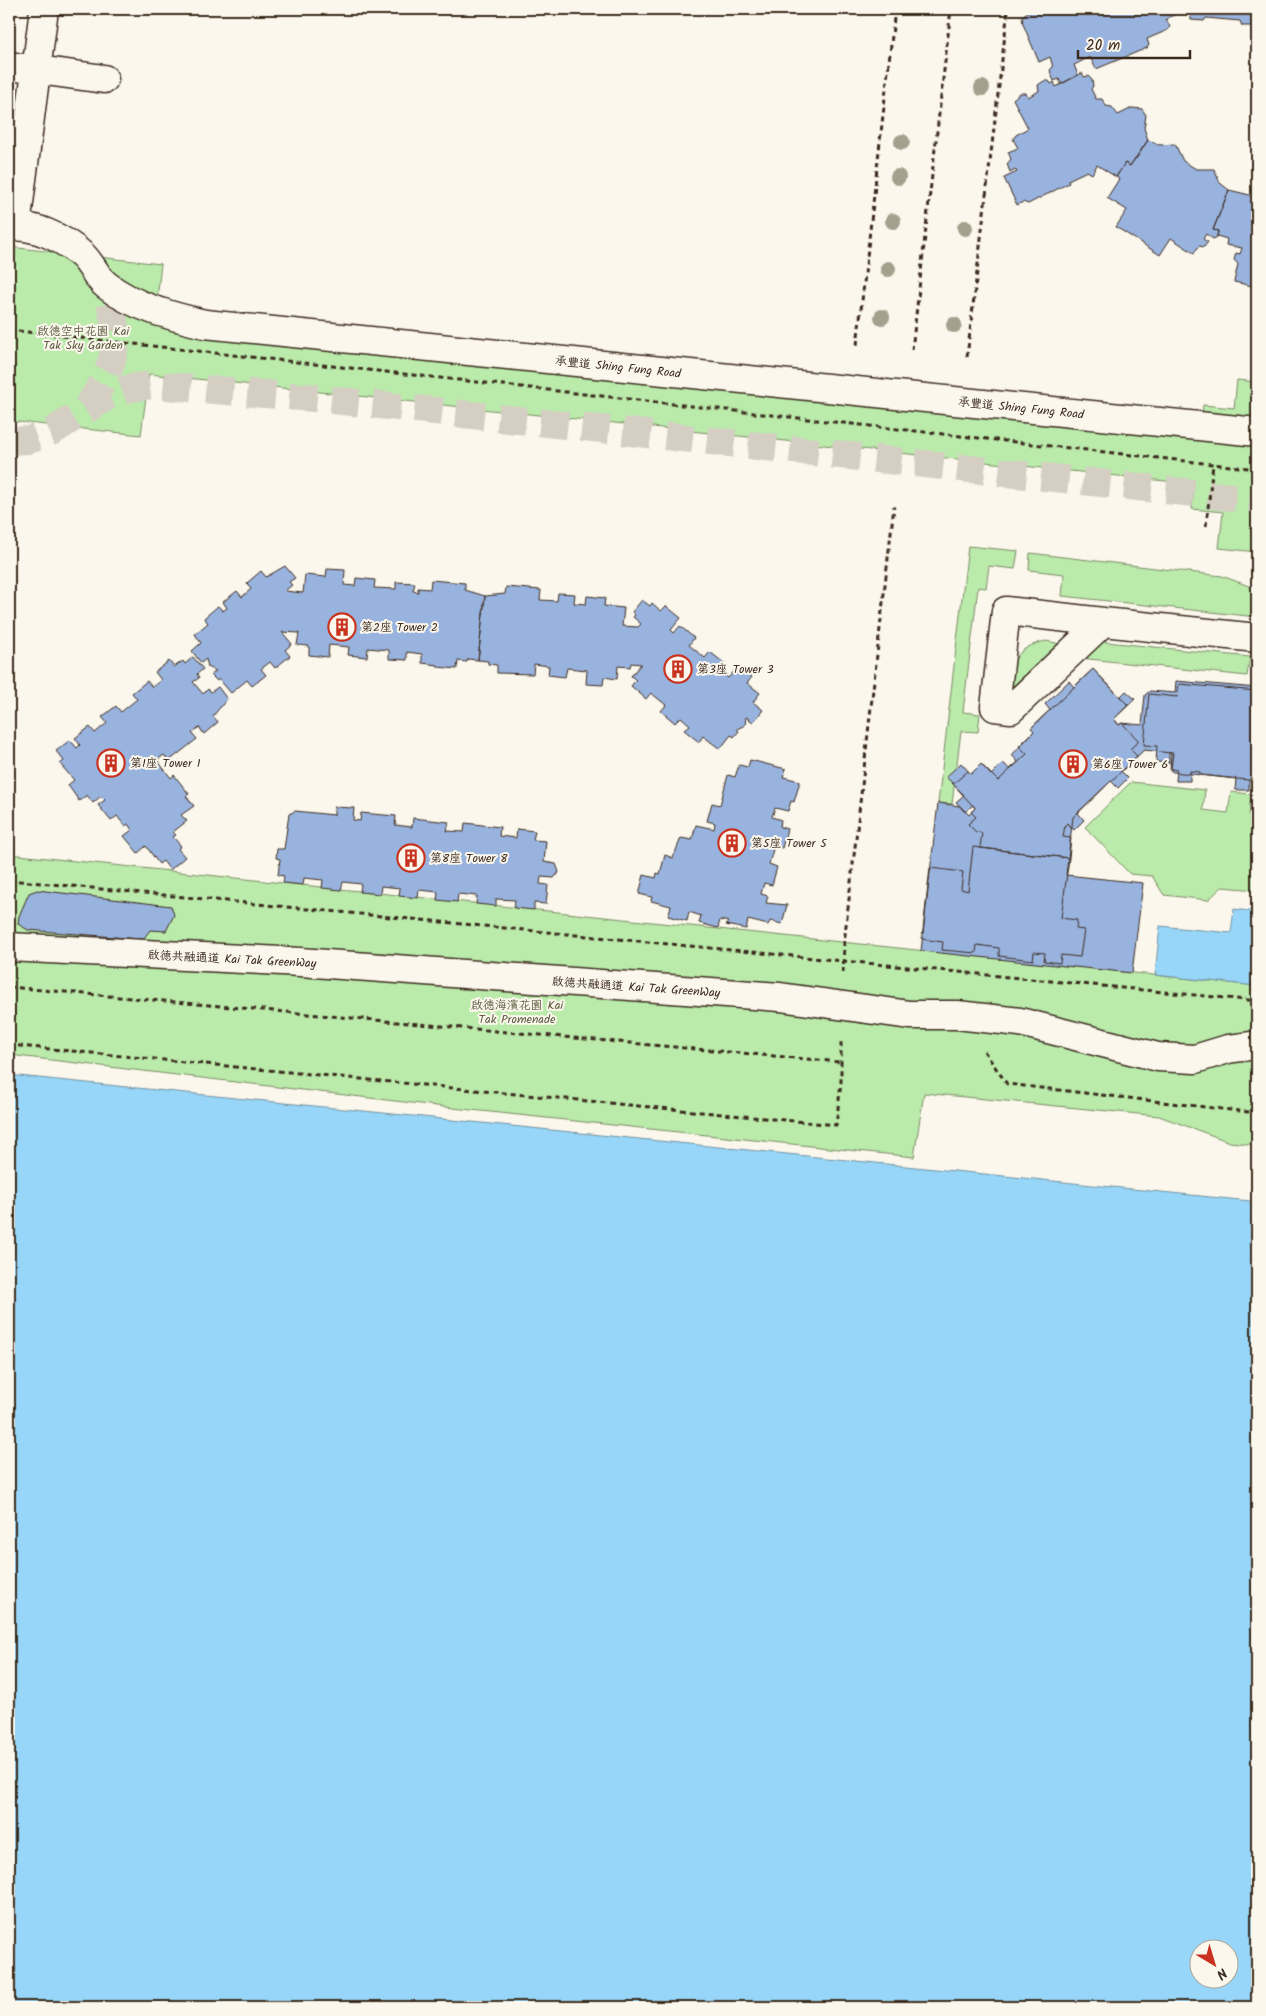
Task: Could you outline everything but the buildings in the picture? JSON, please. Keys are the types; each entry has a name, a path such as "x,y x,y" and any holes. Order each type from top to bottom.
{"street":[{"path":"12,226 38,70 44,9"},
{"path":"9,66 104,79"},
{"name":"承豐道 Shing Fung Road","path":"12,226 52,235 83,255 105,284 140,305 164,314 205,324 1257,432"},
{"path":"1103,622 1257,638"},
{"name":"啟德共融通道 Kai Tak GreenWay","path":"9,947 300,962 780,997 910,1015 957,1015 1020,1022 1158,1057 1195,1059 1228,1049 1257,1045"}],"path":[{"path":"857,345 895,9"},
{"path":"912,350 951,9"},
{"path":"968,357 1008,9"},
{"path":"9,330 1257,469"},
{"path":"1206,526 1213,464"},
{"path":"9,1045 836,1125 841,1083 843,959 894,506"},
{"path":"9,880 843,959 1257,1001"},
{"path":"9,987 840,1062"},
{"path":"957,1015 1007,1084 1257,1113"}],"green space":[{"name":"啟德空中花園 Kai Tak Sky Garden","path":"9,247 161,264 155,317 1201,428 1203,405 1234,408 1237,380 1257,382 1257,552 1219,548 1223,512 1192,509 1194,484 149,374 141,435 9,421"},
{"path":"968,546 1018,551 1015,569 989,566 986,588 978,587 963,712 980,714 978,732 961,731 952,804 938,803"},
{"path":"1030,553 1222,576 1257,589 1257,617 1062,596 1064,574 1029,570"},
{"path":"1046,641 1061,644 1015,691 1009,691 1017,657 1027,648"},
{"path":"1097,641 1250,657 1247,676 1080,658"},
{"path":"1131,782 1205,790 1203,810 1228,813 1231,792 1251,794 1249,815 1257,816 1257,890 1222,887 1208,900 1164,895 1152,876 1130,874 1085,827"},
{"name":"啟德海濱花園 Kai Tak Promenade","path":"9,854 1257,986 1257,1145 1230,1142 1159,1116 924,1093 914,1157 462,1109 9,1055"}],"water":[{"path":"1234,909 1257,912 1257,986 1155,975 1160,926 1231,933"},
{"path":"9,1075 1250,1201 1257,1206 1257,2007 9,2007"}],"tunnel":[{"path":"87,408 106,376 114,349 114,321 105,285"},
{"path":"9,441 29,440 53,431 108,396 130,388 153,385 314,398 1257,500"}],"place":[{"name":"第2座 Tower 2","path":"342,627"},
{"name":"第3座 Tower 3","path":"678,669"},
{"name":"第1座 Tower 1","path":"111,763"},
{"name":"第6座 Tower 6","path":"1073,764"},
{"name":"第5座 Tower 5","path":"732,843"},
{"name":"第8座 Tower 8","path":"411,858"}]}
